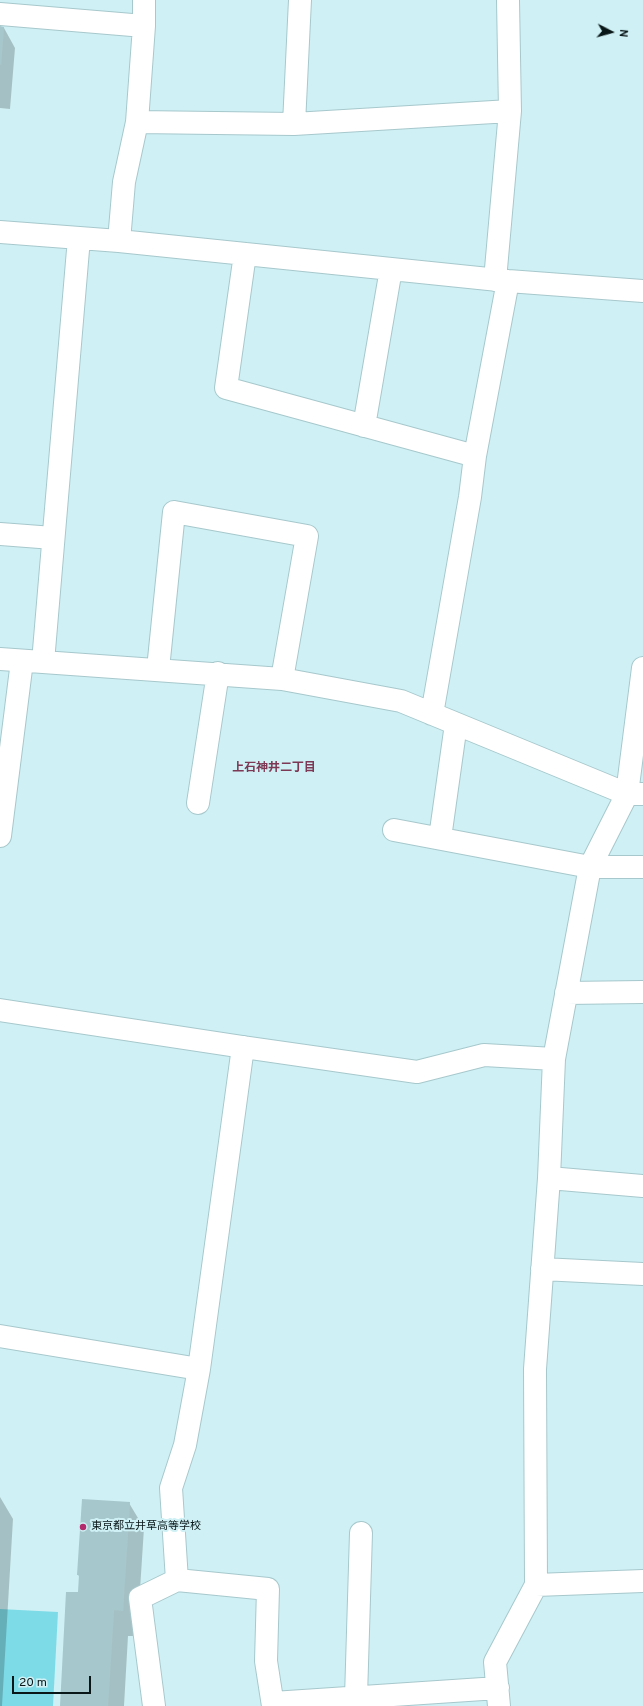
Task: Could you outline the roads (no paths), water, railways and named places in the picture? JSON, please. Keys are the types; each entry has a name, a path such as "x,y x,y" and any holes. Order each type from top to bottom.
{"street":[{"path":"119,242 124,182 137,122 144,26 144,0"},
{"path":"294,124 300,0"},
{"path":"432,714 470,497 501,281 510,112 508,0"},
{"path":"0,14 144,26"},
{"path":"137,122 294,124 510,112"},
{"path":"0,232 244,254 501,281 643,291"},
{"path":"0,836 54,538 79,238"},
{"path":"244,254 226,388 476,456"},
{"path":"364,426 391,269"},
{"path":"158,669 174,512 307,536 282,679"},
{"path":"0,534 54,538"},
{"path":"0,659 218,673 282,679 401,701 635,794"},
{"path":"154,1706 140,1598 177,1580 268,1589 266,1662 273,1705 356,1697 498,1697 495,1662 536,1585 535,1369 549,1178 554,1059 590,867 635,794 643,668"},
{"path":"198,803 218,673"},
{"path":"440,838 456,724"},
{"path":"394,830 590,867 643,867"},
{"path":"566,993 643,992"},
{"path":"0,1010 417,1072 484,1055 554,1059"},
{"path":"177,1580 171,1488 185,1445 199,1369 243,1047"},
{"path":"549,1178 643,1186"},
{"path":"542,1269 643,1274"},
{"path":"0,1336 199,1369"},
{"path":"356,1697 361,1533"},
{"path":"536,1585 643,1581"}],"place":[{"name":"東京都立井草高等学校","path":"83,1527"}],"district":[{"name":"上石神井二丁目","path":"274,769"}]}
